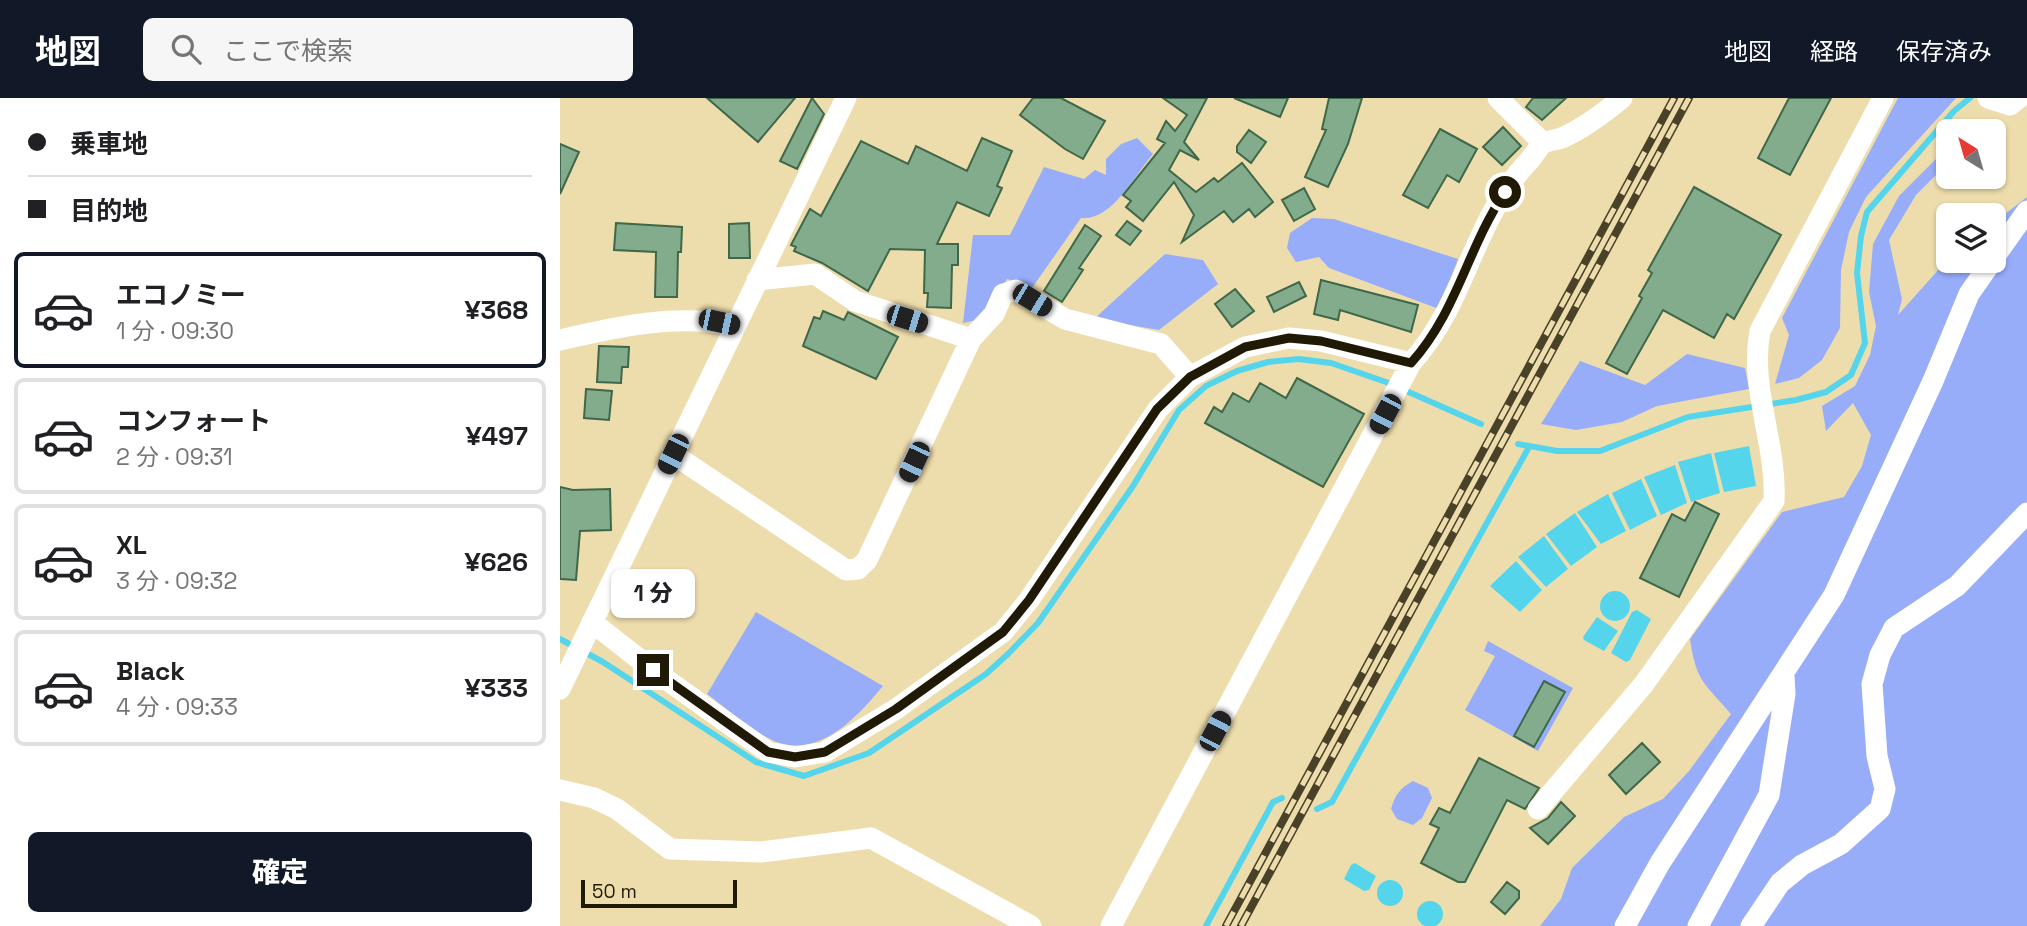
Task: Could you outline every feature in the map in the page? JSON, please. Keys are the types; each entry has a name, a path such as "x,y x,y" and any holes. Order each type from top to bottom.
{"street":[{"path":"560,689 846,98"},
{"path":"1498,98 1543,144"},
{"path":"1111,926 1409,368 1429,344 1451,307 1476,240 1493,210 1543,144 1562,139 1595,120 1622,98"},
{"path":"1538,809 1644,684 1774,500 1776,470 1757,369 1756,353 1760,331 1883,98"},
{"path":"1988,98 2014,101"},
{"path":"2006,241 2027,211"},
{"path":"1625,926 1660,863 1835,595 1933,381 1969,295 1984,273"},
{"path":"757,280 815,274 855,301 971,339"},
{"path":"673,454 846,570 858,569 867,560 971,339 994,314 1003,294 1016,290 1065,319 1161,344 1190,377"},
{"path":"560,340 624,326 704,319 735,326"},
{"path":"590,626 768,752 795,757 825,752 896,709 1003,632 1029,600 1157,409 1190,377 1245,347 1289,338 1321,341 1409,368"},
{"path":"1751,926 1780,883 1802,865 1841,844 1880,809 1885,789 1877,756 1872,684 1880,655 1894,628 1957,586 2027,513"},
{"path":"1699,926 1769,795 1785,694 1784,675"},
{"path":"560,790 594,797 617,809 670,849 761,852 871,838 1031,926"}],"shaded area":[{"path":"1898,98 1956,98 1866,197 1849,232 1841,270 1840,328 1822,360 1799,378 1775,384 1789,335 1782,318"},
{"path":"1137,138 1153,154 1121,196 1103,212 1081,218 1032,288 1007,279 986,318 963,323 973,235 1010,235 1044,167 1084,179 1095,170 1106,175 1106,159 1121,144"},
{"path":"1936,159 1936,175 1916,195 1889,240 1902,299 1898,315 1936,272 2006,273 2006,213 2027,197 2027,926 1540,926 1561,899 1572,868 1624,817 1663,799 1689,771 1731,714 1698,673 1690,639 1782,512 1844,497 1862,466 1871,435 1853,403 1826,431 1822,406 1855,386 1870,355 1876,326 1869,292 1873,244 1899,196"},
{"path":"1312,218 1334,219 1458,259 1439,309 1329,268 1319,257 1296,262 1287,248 1290,233"},
{"path":"1165,254 1203,260 1218,284 1159,330 1094,319"},
{"path":"1687,354 1745,368 1749,389 1657,406 1622,422 1576,430 1541,424 1580,361 1645,385"},
{"path":"1749,446 1756,486 1724,492 1714,453"},
{"path":"1711,453 1720,493 1691,502 1678,462"},
{"path":"1675,465 1687,503 1661,515 1644,477"},
{"path":"1641,479 1657,516 1630,530 1612,493"},
{"path":"1608,494 1626,531 1601,544 1577,512"},
{"path":"1575,513 1597,547 1571,566 1546,534"},
{"path":"1544,536 1568,569 1546,587 1518,557"},
{"path":"1516,561 1542,590 1520,612 1490,586"},
{"path":"1615,591 1626,595 1630,606 1626,617 1615,621 1604,617 1600,606 1604,595"},
{"path":"1637,610 1651,619 1630,660 1626,662 1611,653 1632,612"},
{"path":"756,612 883,686 849,722 822,740 806,745 791,745 765,737 707,694"},
{"path":"1597,617 1618,631 1604,651 1583,637"},
{"path":"1488,641 1573,688 1538,751 1465,710 1495,656 1484,651"},
{"path":"1413,781 1428,788 1432,798 1422,818 1413,825 1397,819 1391,809 1399,792"},
{"path":"1355,863 1376,876 1369,890 1364,891 1344,879 1351,865"},
{"path":"1390,880 1399,884 1403,893 1399,902 1390,906 1381,902 1377,893 1381,884"},
{"path":"1430,901 1439,905 1443,914 1439,923 1430,927 1421,923 1417,914 1421,905"}],"building":[{"path":"707,98 795,98 758,142"},
{"path":"812,98 824,114 797,169 780,161"},
{"path":"1033,98 1061,98 1105,121 1083,159 1065,149 1020,115"},
{"path":"1163,98 1207,98 1184,142 1199,160 1180,150 1169,170 1196,192 1214,178 1218,182 1242,163 1273,202 1255,217 1249,209 1233,222 1224,211 1182,242 1194,215 1174,182 1143,221 1126,207 1131,201 1123,195 1165,143 1157,139 1166,121 1175,131 1187,115"},
{"path":"1234,98 1288,98 1280,117"},
{"path":"1329,98 1362,98 1348,144 1328,187 1305,177 1326,130 1322,129"},
{"path":"1533,98 1566,98 1542,120 1526,107"},
{"path":"1789,98 1831,98 1790,175 1758,158"},
{"path":"1503,127 1521,146 1502,165 1483,147"},
{"path":"1440,129 1477,149 1459,182 1447,175 1428,208 1403,195"},
{"path":"1249,130 1266,142 1251,163 1237,152 1237,146"},
{"path":"982,138 1012,151 997,186 1002,188 989,216 957,202 937,244 958,244 958,265 952,265 951,308 927,307 928,293 924,293 925,250 890,249 868,291 822,263 794,251 796,247 791,245 810,209 821,216 861,141 908,164 916,146 967,171"},
{"path":"560,144 579,152 560,194"},
{"path":"1694,187 1781,235 1734,319 1727,314 1714,338 1663,310 1627,374 1606,363 1642,298 1639,296 1652,273 1648,270"},
{"path":"1304,188 1315,209 1294,221 1282,200"},
{"path":"1127,221 1141,231 1130,245 1116,235"},
{"path":"616,223 682,227 681,252 678,252 677,297 655,297 656,252 614,250"},
{"path":"749,223 750,258 729,258 729,224"},
{"path":"1085,225 1101,236 1079,268 1083,270 1062,302 1044,291"},
{"path":"1321,280 1418,305 1411,332 1340,310 1338,320 1314,314"},
{"path":"1299,282 1306,296 1274,312 1267,297"},
{"path":"1235,289 1254,311 1232,327 1215,304"},
{"path":"823,311 844,320 848,312 898,337 876,379 803,346 814,317 820,319"},
{"path":"599,346 629,347 628,367 622,367 621,383 597,382"},
{"path":"1297,378 1364,414 1323,487 1205,423 1214,407 1222,412 1233,393 1249,402 1260,383 1286,398"},
{"path":"586,389 612,391 609,420 584,418"},
{"path":"560,487 573,490 610,489 611,530 580,531 576,580 560,579"},
{"path":"1695,502 1719,514 1679,597 1640,578 1672,514 1685,521"},
{"path":"1544,681 1565,692 1534,747 1514,736"},
{"path":"1642,743 1660,762 1626,794 1609,775"},
{"path":"1479,758 1539,788 1525,809 1507,800 1465,882 1458,882 1421,863 1439,828 1430,824 1439,808 1450,813"},
{"path":"1561,802 1575,816 1548,844 1530,828 1548,818"},
{"path":"1507,882 1519,891 1519,898 1505,914 1491,902"}],"waterway":[{"path":"1518,444 1557,451 1600,451 1688,417 1796,400 1826,392 1851,375 1865,343 1857,273 1867,212 1954,111 1970,98"},
{"path":"560,639 603,662 756,762 804,776 869,753 986,674 1008,654 1038,623 1133,486 1179,410 1206,386 1237,371 1268,362 1299,359 1331,363 1386,382 1481,424"},
{"path":"1317,809 1332,802 1529,447"},
{"path":"1206,926 1273,802 1282,798"}],"railway":[{"path":"1226,926 1674,98"},
{"path":"1241,926 1689,98"}],"route":[{"path":"653,670 768,752 795,757 825,752 896,709 1003,632 1029,600 1157,409 1190,377 1220,358 1245,347 1289,338 1321,341 1411,363 1429,344 1451,307 1476,240 1505,192"}]}
